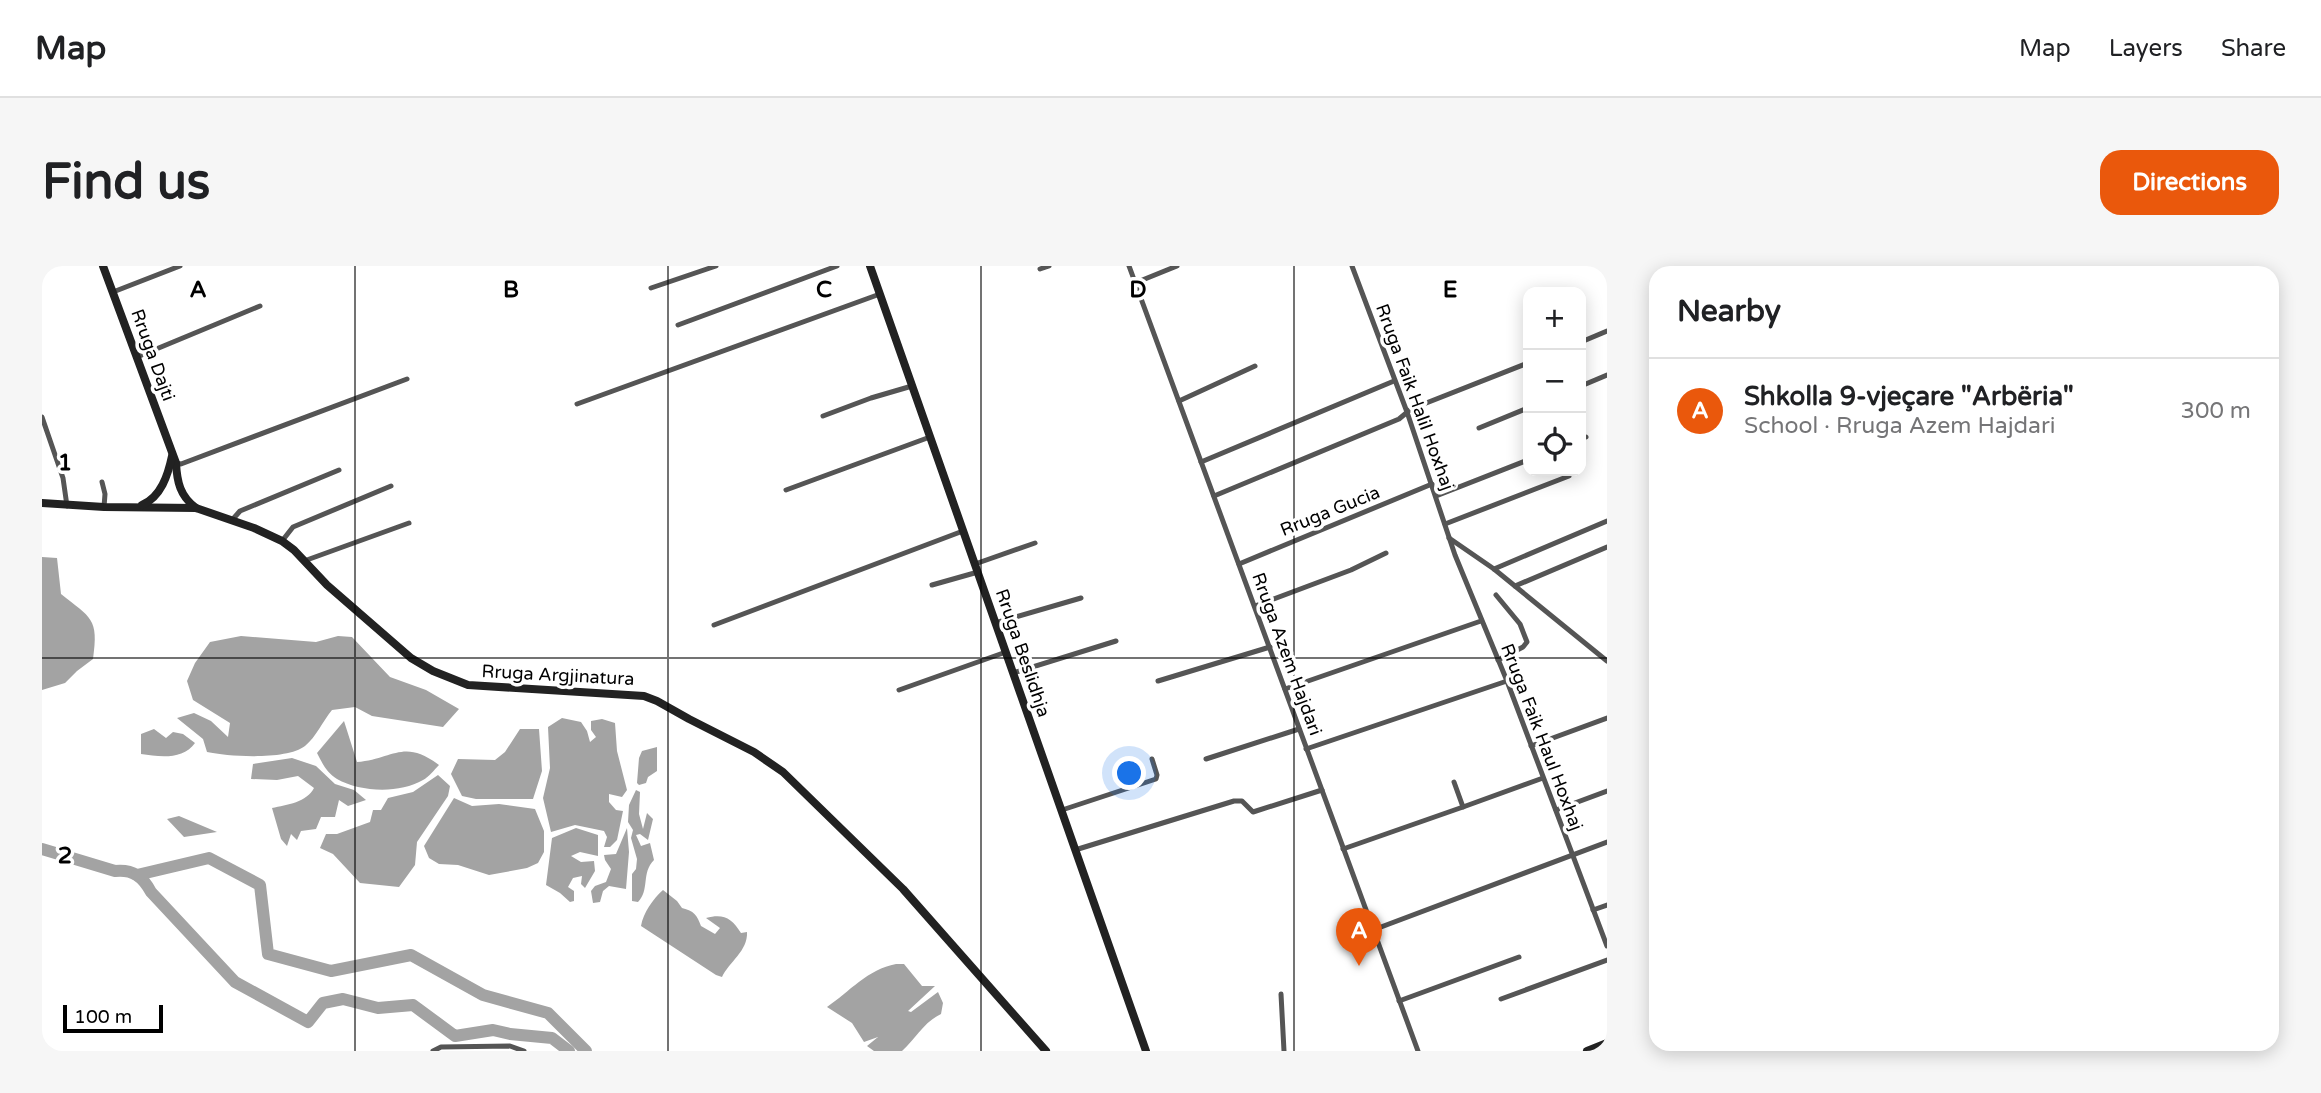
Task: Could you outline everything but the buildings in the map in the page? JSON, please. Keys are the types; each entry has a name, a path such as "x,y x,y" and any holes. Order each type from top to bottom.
{"street":[{"name":"Rruga Dajti","path":"103,266 175,459 176,478 181,491"},
{"path":"113,292 180,266"},
{"path":"651,288 716,266"},
{"path":"677,325 837,266"},
{"name":"Rruga Beslidhja","path":"870,266 1146,1051"},
{"path":"1040,269 1049,266"},
{"name":"Rruga Azem Hajdari","path":"1129,266 1418,1051"},
{"path":"1135,283 1177,266"},
{"name":"Rruga Faik Halil Hoxhaj","path":"1352,266 1407,412 1450,538"},
{"path":"578,404 880,295"},
{"path":"137,357 260,306"},
{"path":"1586,340 1607,331"},
{"path":"1214,495 1523,365"},
{"path":"1179,401 1255,366"},
{"path":"1586,384 1607,375"},
{"path":"181,491 177,505 170,507 160,501 160,490 175,459 181,464 407,379"},
{"path":"1201,462 1394,381"},
{"path":"823,416 912,386"},
{"path":"1479,428 1523,410"},
{"path":"42,417 64,478 66,506"},
{"path":"786,490 930,437"},
{"path":"1436,496 1523,462"},
{"path":"233,519 240,511 339,470"},
{"path":"1445,524 1569,476"},
{"path":"102,482 104,508"},
{"path":"42,503 104,508 139,506 173,483 196,508"},
{"name":"Rruga Gucia","path":"1239,564 1432,484"},
{"path":"282,541 293,527 391,486"},
{"name":"Rruga Argjinatura","path":"139,506 196,508 233,519 282,541 402,651 453,680 482,687 643,696 764,758 807,795 903,889 1046,1051"},
{"path":"1494,569 1607,521"},
{"path":"304,561 409,523"},
{"path":"714,625 963,531"},
{"path":"1450,538 1494,569 1607,661"},
{"name":"Rruga Faik Haul Hoxhaj","path":"1450,538 1607,946"},
{"path":"932,585 1035,543"},
{"path":"1515,586 1607,547"},
{"path":"1255,606 1351,570 1386,553"},
{"path":"1496,595 1520,624 1527,642 1523,647 1498,660"},
{"path":"995,623 1081,598"},
{"path":"1285,689 1480,621"},
{"path":"1013,673 1116,641"},
{"path":"1158,681 1270,647"},
{"path":"899,691 1006,652"},
{"path":"1306,749 1507,681"},
{"path":"1531,746 1607,718"},
{"path":"1206,759 1299,729"},
{"path":"1062,810 1156,779 1152,759"},
{"path":"1343,849 1543,778"},
{"path":"1454,782 1463,807"},
{"path":"1075,849 1234,801 1242,801 1253,812 1322,790"},
{"path":"1556,810 1607,791"},
{"path":"1373,930 1607,842"},
{"path":"1593,910 1607,905"},
{"path":"1399,1001 1519,957"},
{"path":"1501,999 1607,960"},
{"path":"1281,994 1284,1051"},
{"path":"1587,1051 1607,1043"},
{"path":"433,1051 441,1047 496,1046 510,1046 524,1051"}],"shaded area":[{"path":"42,557 57,558 61,594 90,620 95,645 93,659 65,683 42,690"},
{"path":"241,636 316,642 338,636 352,637 390,677 426,690 459,709 443,727 372,716 355,707 332,710 309,742 297,750 285,754 258,756 207,752 203,739 177,718 194,713 211,721 228,737 230,723 193,700 187,681 195,663 210,642"},
{"path":"562,718 581,722 590,742 596,737 591,730 591,721 602,719 615,723 617,751 627,790 622,797 609,794 609,802 616,810 623,811 617,840 610,847 604,847 607,837 604,831 575,825 551,832 543,798 550,768 548,727"},
{"path":"344,721 357,762 407,751 427,757 439,765 425,779 403,788 368,789 337,779 330,774 317,753"},
{"path":"154,729 166,738 173,732 183,734 195,743 178,755 141,754 141,734"},
{"path":"520,729 539,729 542,771 533,799 476,799 462,796 451,774 458,759 495,760 505,752"},
{"path":"657,747 657,771 648,777 646,783 639,785 639,758 642,751"},
{"path":"292,758 316,766 335,784 354,790 366,800 348,806 339,800 335,817 321,817 316,829 301,831 297,840 291,834 287,846 281,839 272,808 302,800 314,788 298,776 277,780 251,779 253,764"},
{"path":"438,775 450,786 448,796 417,842 415,865 399,887 360,883 333,854 320,848 326,834 337,834 370,822 373,810 381,810 388,798 413,792"},
{"path":"636,790 640,792 639,814 643,829 647,813 653,819 648,840 640,834 636,835 641,846 650,843 654,860 638,902 632,901 632,874 636,869 637,859 631,838 633,830 628,822 629,805"},
{"path":"454,798 472,806 499,804 535,809 544,831 544,852 538,863 527,868 489,875 458,865 439,864 429,858 424,846"},
{"path":"179,816 217,832 184,837 167,819"},
{"path":"576,828 598,835 598,856 580,852 571,856 581,862 594,861 595,871 585,888 581,884 582,876 573,878 568,887 574,891 574,901 570,902 546,885 552,838"},
{"path":"627,828 629,852 626,889 609,886 603,891 600,902 593,903 591,891 595,886 606,882 611,869 604,855 616,854"},
{"path":"663,890 682,908 694,914 701,926 715,934 720,928 706,918 727,918 741,933 747,932 741,951 722,977 641,926 649,906"},
{"path":"904,964 922,986 935,986 908,1011 911,1012 938,992 943,1003 941,1014 925,1026 902,1051 874,1051 867,1046 878,1037 864,1042 852,1023 827,1007 876,971"}],"waterway":[{"path":"42,849 137,875 235,982 308,1022 323,1003 343,999 378,1008 413,1005 455,1036 493,1030 552,1038 569,1051"},
{"path":"137,875 209,858 260,885 268,954 331,971 411,955 483,995 548,1013 586,1051"}],"place":[{"name":"Shkolla 9-vjeçare \"Arbëria\"","path":"1359,966"}]}
